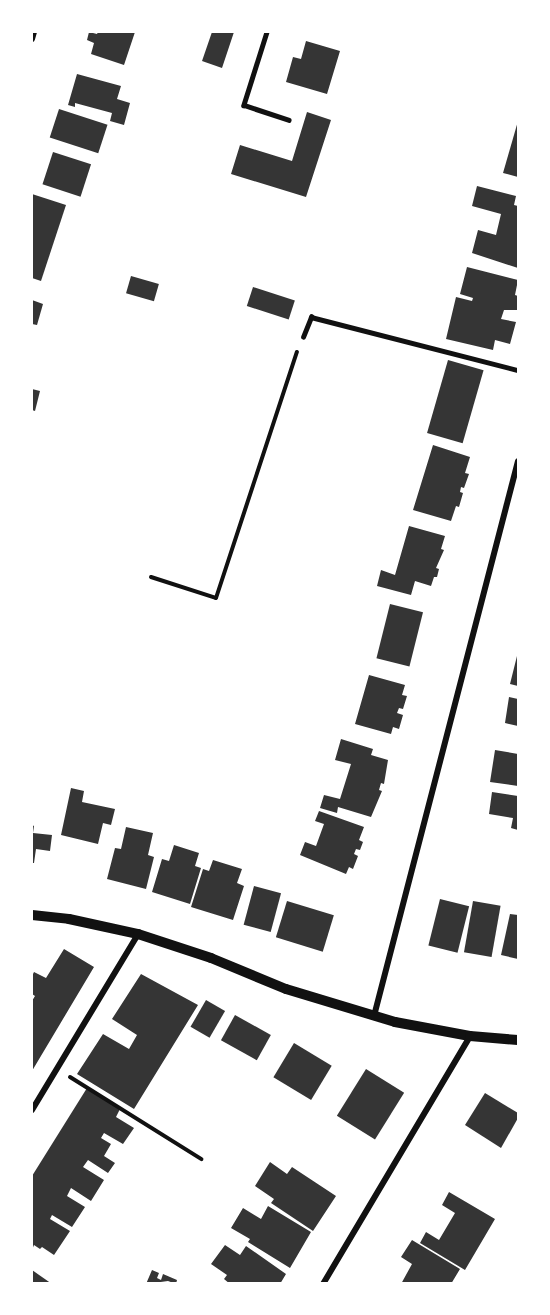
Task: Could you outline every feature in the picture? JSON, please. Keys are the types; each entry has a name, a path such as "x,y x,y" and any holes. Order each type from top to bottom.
{"street":[{"path":"32,39 34,32"},
{"path":"374,1016 519,461"},
{"path":"32,915 69,919 138,934 211,958 286,989 374,1016 470,1036 519,1040"},
{"path":"32,1110 138,934"},
{"path":"323,1284 470,1036"}],"lane":[{"path":"267,32 244,105 289,120"},
{"path":"303,337 310,317 519,370"}],"path":[{"path":"151,577 216,598 303,337"},
{"path":"56,1068 201,1159"}],"building":[{"path":"89,32 97,34 98,32 135,32 124,65 91,54 94,43 87,40"},
{"path":"212,32 234,32 222,68 202,61"},
{"path":"306,41 340,51 327,94 286,82 293,57 301,59"},
{"path":"77,74 121,86 117,99 130,103 124,125 110,121 112,113 75,103 75,107 68,105"},
{"path":"59,109 108,125 98,153 50,138"},
{"path":"307,112 331,120 306,197 231,174 240,145 292,161"},
{"path":"518,121 518,177 503,173"},
{"path":"53,152 91,164 81,197 42,184"},
{"path":"477,186 516,196 514,205 518,206 518,268 472,253 478,230 496,235 501,214 472,206"},
{"path":"32,194 66,205 41,281 32,278"},
{"path":"467,267 518,280 515,295 518,296 517,310 504,310 501,319 516,322 510,344 495,340 493,350 446,339 456,297 472,301 473,298 460,294"},
{"path":"131,276 159,284 154,301 126,293"},
{"path":"253,287 295,301 289,320 247,306"},
{"path":"32,300 43,304 37,325 32,324"},
{"path":"448,360 484,370 463,443 427,433"},
{"path":"32,389 40,391 35,411 32,410"},
{"path":"433,445 470,457 465,473 469,474 464,488 461,487 460,492 463,493 459,507 456,506 451,521 413,510"},
{"path":"409,526 445,536 441,549 444,550 436,568 439,569 437,577 434,577 431,586 415,581 411,595 377,586 381,570 395,575"},
{"path":"390,604 423,612 409,667 376,658"},
{"path":"518,652 518,686 510,684"},
{"path":"369,675 405,685 402,695 407,696 403,709 399,708 397,713 403,715 399,729 393,727 391,734 355,724"},
{"path":"509,697 518,699 518,726 505,723"},
{"path":"341,739 373,749 371,755 388,760 384,784 381,783 379,790 382,791 371,817 338,807 337,813 320,808 324,795 340,799 351,764 335,760"},
{"path":"495,750 518,754 518,786 490,782"},
{"path":"71,788 84,791 82,802 115,809 111,825 103,823 98,844 61,835"},
{"path":"492,792 518,796 518,830 511,828 513,818 489,814"},
{"path":"319,811 364,827 359,840 363,842 360,850 356,849 354,854 358,856 353,869 349,867 346,874 300,855 305,842 316,846 324,824 315,821"},
{"path":"32,825 34,826 33,833 52,835 50,851 36,849 34,863 32,863"},
{"path":"126,827 153,833 148,855 154,857 146,889 107,879 115,848 121,849"},
{"path":"174,845 199,853 195,866 201,868 190,904 152,892 162,859 169,861"},
{"path":"213,860 242,869 237,883 244,886 233,920 191,907 203,869 209,871"},
{"path":"254,886 281,893 271,932 244,925"},
{"path":"440,899 469,906 457,953 428,946"},
{"path":"287,901 334,915 323,952 276,937"},
{"path":"473,901 501,906 492,957 464,952"},
{"path":"510,914 518,915 518,959 501,955"},
{"path":"64,949 94,967 32,1071 32,1001 35,996 32,994 32,976 34,972 46,978"},
{"path":"141,974 198,1005 134,1109 77,1074 103,1034 129,1049 137,1035 112,1019"},
{"path":"206,1000 225,1011 210,1038 191,1027"},
{"path":"235,1015 271,1035 257,1060 221,1040"},
{"path":"294,1043 332,1066 311,1100 273,1077"},
{"path":"366,1069 404,1093 375,1139 337,1116"},
{"path":"87,1088 120,1109 116,1117 134,1128 123,1144 104,1133 101,1138 111,1144 104,1156 115,1163 108,1173 88,1160 83,1167 104,1180 91,1201 71,1188 67,1196 85,1207 72,1227 52,1215 50,1219 70,1231 54,1255 34,1245 32,1250 32,1176"},
{"path":"485,1093 518,1113 518,1118 501,1148 465,1125"},
{"path":"270,1162 287,1174 292,1167 336,1196 313,1231 271,1203 274,1199 255,1186"},
{"path":"449,1192 495,1219 465,1270 420,1243 426,1232 439,1240 455,1213 442,1205"},
{"path":"268,1206 311,1232 290,1268 248,1242 250,1239 231,1228 243,1208 261,1219"},
{"path":"412,1240 460,1269 451,1284 401,1284 412,1264 401,1257"},
{"path":"225,1245 240,1255 246,1246 286,1274 280,1284 230,1284 224,1279 227,1275 211,1264"},
{"path":"32,1270 52,1284 32,1284"},
{"path":"152,1270 159,1273 157,1278 161,1280 163,1274 177,1280 176,1284 168,1281 146,1284"}]}
